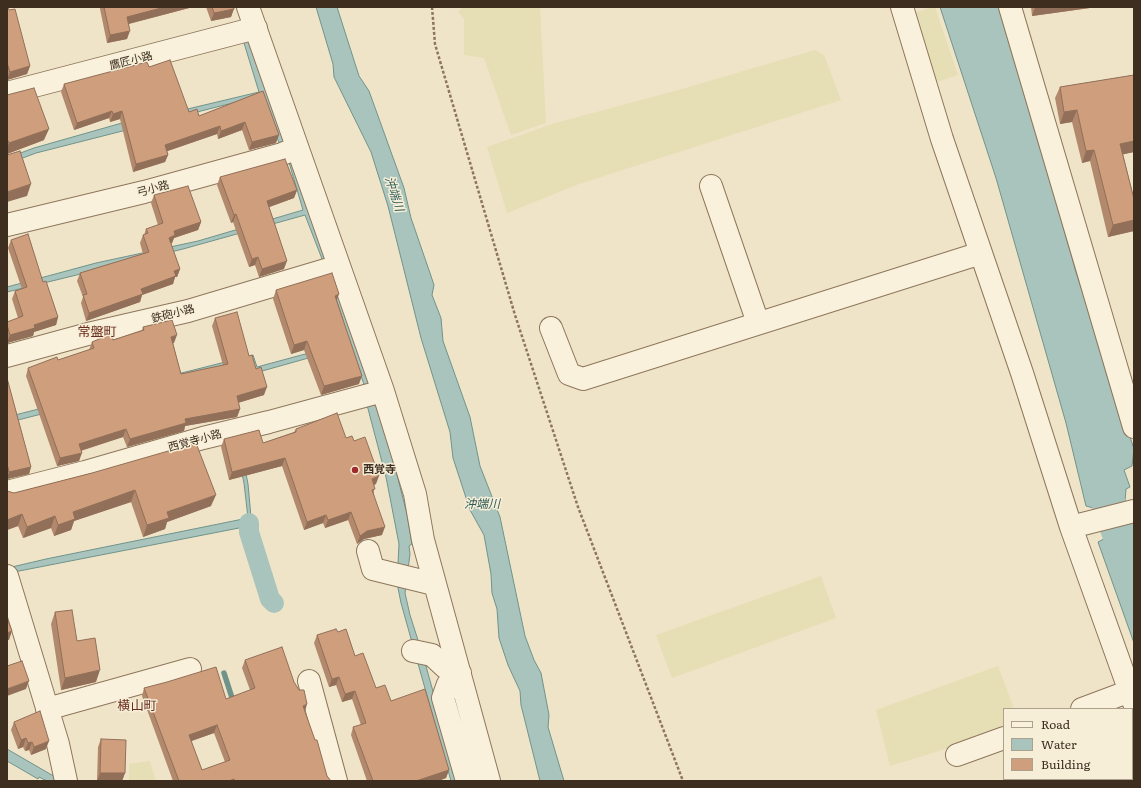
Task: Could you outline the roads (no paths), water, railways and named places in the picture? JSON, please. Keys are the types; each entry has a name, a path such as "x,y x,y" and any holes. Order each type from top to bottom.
{"street":[{"path":"248,7 248,31 329,269 346,309 374,393 415,494 423,540 434,584 489,781"},
{"path":"902,7 942,139 981,253 1081,525 1132,697 1086,708"},
{"path":"1010,7 1134,427"},
{"name":"鷹匠小路","path":"7,94 248,31"},
{"name":"弓小路","path":"7,225 144,192 290,151"},
{"path":"711,186 758,323"},
{"path":"551,328 569,374 583,379 981,253"},
{"name":"鉄砲小路","path":"7,356 88,334 188,311 329,269"},
{"name":"西覚寺小路","path":"7,492 85,472 203,438 259,430 374,393"},
{"path":"1081,525 1133,511"},
{"path":"368,551 373,569 434,584"},
{"path":"7,576 47,709 65,777"},
{"path":"420,652 432,655 446,668 460,673"},
{"path":"47,709 190,669"},
{"path":"460,673 448,684 443,698 467,781"},
{"path":"309,681 336,781"},
{"path":"958,755 1003,738"}],"water":[{"name":"沖端川","path":"316,7 337,7 359,76 369,91 404,188 411,218 434,285 432,295 441,318 443,341 470,417 480,466 500,517 525,636 534,660 541,673 549,715 548,727 564,781 540,781 521,705 520,691 508,665 499,638 497,609 492,593 491,574 484,535 470,510 453,458 450,432 421,338 388,206 371,152 334,77 333,64"},
{"path":"940,7 1002,7 1076,272 1134,449 1132,466 1124,470 1130,487 1126,489 1125,501 1101,510 1086,506 1066,423 996,178"},
{"path":"249,40 386,432 407,514 412,544 409,546 410,554 405,593 458,781 451,781 401,603 397,583 399,544 386,477 367,405 366,390 348,339 312,357 255,373 81,404 14,421 7,417 253,355 257,367 309,353 343,320 329,277 305,215 183,249 7,292 7,287 96,263 198,241 303,210 288,159 281,148 262,97 260,96 36,153 7,164 7,158 34,148 136,119 154,117 259,92 244,43"},
{"path":"239,438 248,484 251,517 254,525 247,531 239,528 14,572 12,567 46,559 248,518 244,483 239,460"},
{"path":"1134,523 1134,643 1098,542"},
{"path":"7,749 57,778 58,781 47,781 39,777 38,779 7,761"}],"waterway":[{"path":"1101,482 1134,577"},
{"path":"249,523 249,532 270,599 274,603"},
{"path":"224,673 234,704"}],"place":[{"name":"西覚寺","path":"355,470"}],"district":[{"name":"常盤町","path":"97,332"},
{"name":"横山町","path":"137,706"}]}
